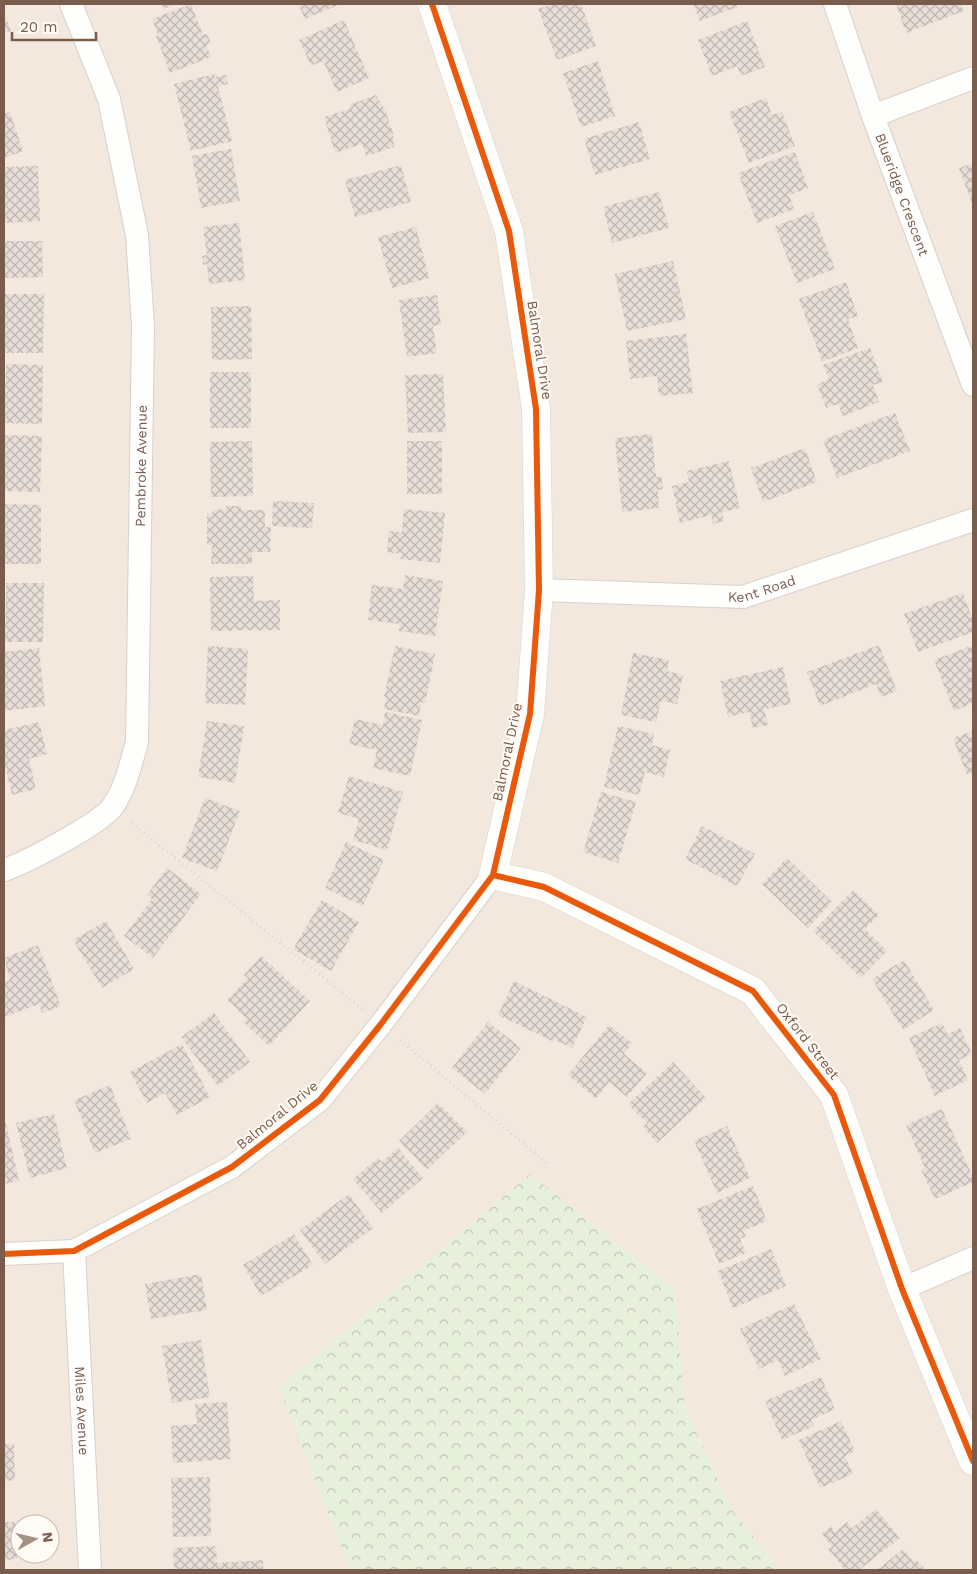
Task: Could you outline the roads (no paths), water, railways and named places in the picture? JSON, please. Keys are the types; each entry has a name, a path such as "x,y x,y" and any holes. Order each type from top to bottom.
{"street":[{"name":"Pembroke Avenue","path":"4,870 87,828 112,808 127,778 137,742 143,326 136,234 108,99 71,4"},
{"name":"Balmoral Drive","path":"4,1254 74,1251 232,1167 320,1100 381,1024 493,875 530,714 539,590 536,409 509,231 432,4"},
{"name":"Blueridge Crescent","path":"835,4 873,116 973,386"},
{"path":"873,116 973,78"},
{"name":"Kent Road","path":"539,590 743,597 973,520"},
{"name":"Oxford Street","path":"493,875 544,888 753,991 834,1095 902,1289 973,1461"},
{"name":"Miles Avenue","path":"74,1251 90,1570"},
{"path":"902,1289 973,1258"}]}
